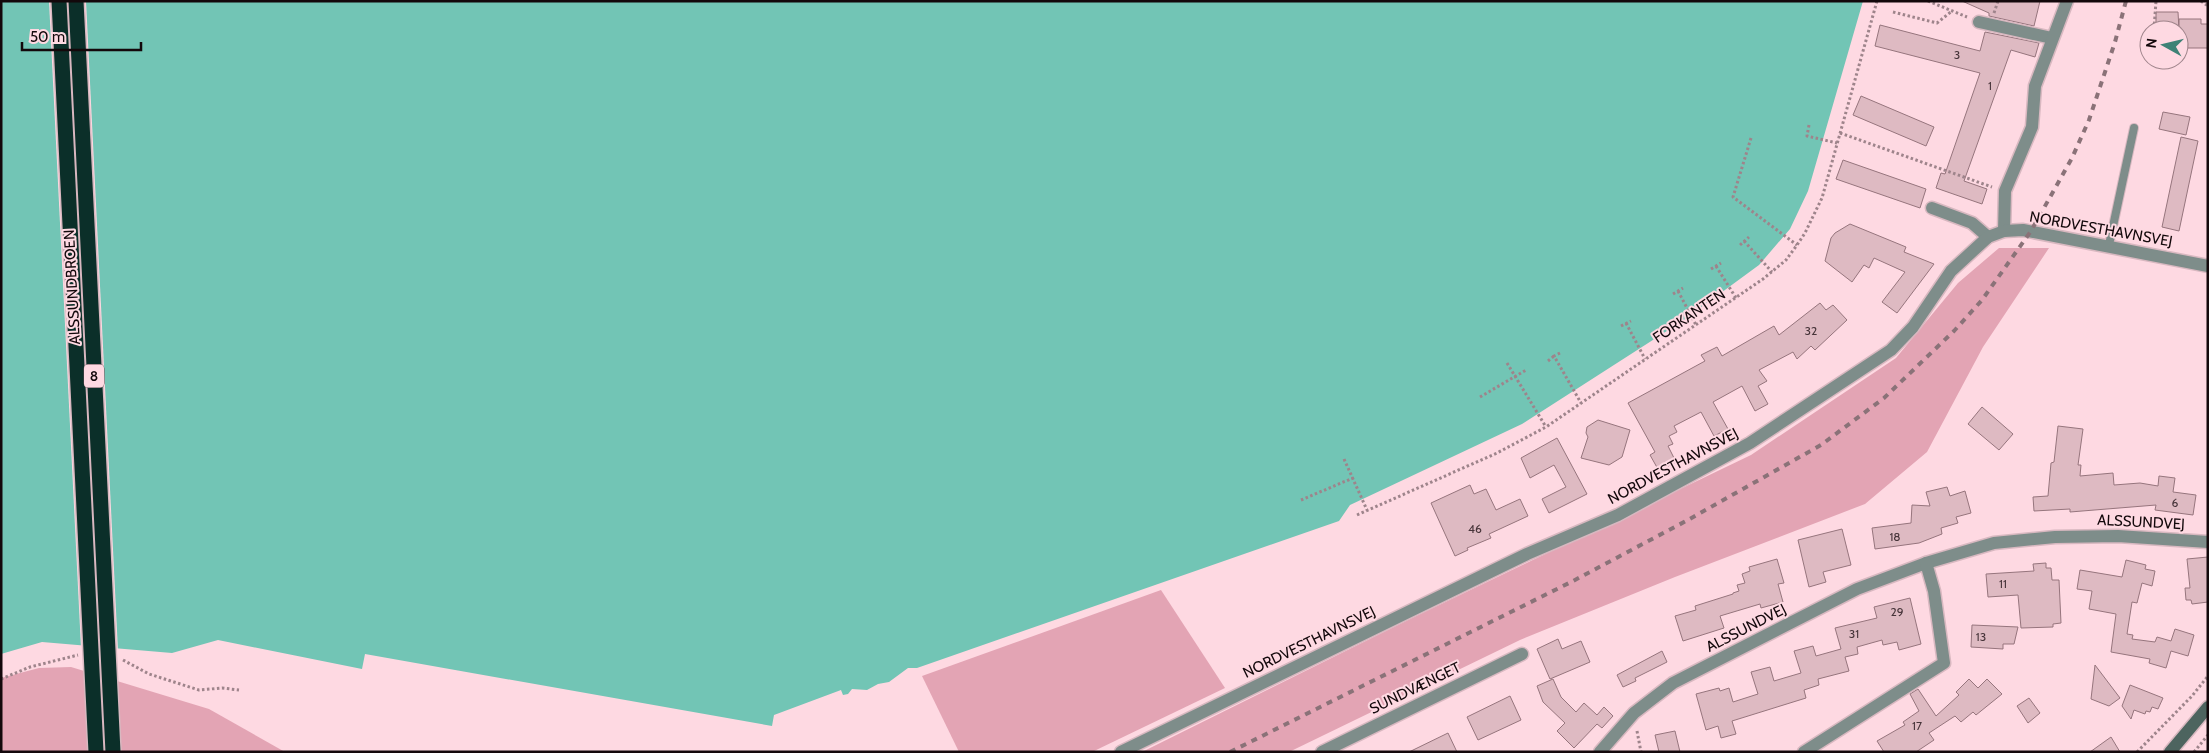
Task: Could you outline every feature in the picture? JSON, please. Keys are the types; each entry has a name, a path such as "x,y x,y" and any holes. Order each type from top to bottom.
{"highway":[{"name":"ALSSUNDBROEN","path":"59,1 96,752"},
{"name":"ALSSUNDBROEN","path":"76,1 113,752"}],"street":[{"path":"2004,231 2005,191 2032,127 2035,86 2067,1"},
{"path":"1979,22 2052,38"},
{"path":"1932,208 1972,223 1988,237"},
{"name":"NORDVESTHAVNSVEJ","path":"1121,752 1527,554 1618,516 1750,443 1891,350 1913,327 1951,271 1988,237 2004,231 2023,230 2208,266"},
{"name":"ALSSUNDVEJ","path":"1600,752 1634,713 1672,683 1857,589 1926,563 1994,544 2055,536 2118,536 2208,542"},
{"path":"1804,752 1944,663 1934,591 1926,563"},
{"name":"SUNDVÆNGET","path":"1322,752 1522,654"},
{"path":"2170,752 2208,707"}],"lane":[{"path":"2109,246 2134,128"}],"path":[{"name":"FORKANTEN","path":"1357,514 1497,454 1546,427 1736,298 1786,260 1806,232 1822,198 1877,1"},
{"path":"1928,1 1979,22"},
{"path":"2155,20 2156,1"},
{"path":"2200,1 2208,6"},
{"path":"1893,12 1937,23 1952,11"},
{"path":"1809,125 1807,136 1837,143"},
{"path":"1840,133 2005,191"},
{"path":"1751,138 1733,197 1797,245"},
{"path":"1740,245 1749,237"},
{"path":"1744,241 1772,272"},
{"path":"1711,269 1721,263"},
{"path":"1716,266 1736,298"},
{"path":"1673,294 1683,288"},
{"path":"1678,291 1696,325"},
{"path":"1621,326 1631,321"},
{"path":"1626,324 1645,359"},
{"path":"1548,361 1560,354"},
{"path":"1554,356 1581,403"},
{"path":"1507,363 1546,427"},
{"path":"1480,398 1526,370"},
{"path":"1344,459 1367,510"},
{"path":"1301,500 1353,478"},
{"path":"2137,752 2192,696 2208,676"},
{"path":"2194,752 2208,735"},
{"path":"1639,740 1641,752"}],"shaded area":[{"path":"1,1 1863,1 1808,191 1790,229 1759,265 1684,320 1522,424 1350,505 1339,521 917,668 908,668 889,682 878,684 867,690 852,689 848,694 843,695 841,690 774,715 772,726 365,654 362,669 218,640 172,653 42,642 1,654"},
{"path":"1999,248 2049,248 1983,347 1927,452 1865,504 1675,577 1520,640 1289,752 1142,752 1412,618 1751,455 1896,358 1958,283"},
{"path":"1161,590 1225,688 1092,752 959,752 922,676"},
{"path":"71,667 209,709 285,752 1,752 1,678 39,668"}],"pier":[{"path":"49,1 86,1 118,651 81,648"}],"building":[{"path":"1962,1 2040,1 2034,26 1989,16 1989,13"},
{"path":"2156,12 2178,12 2178,20 2156,20"},
{"path":"2201,19 2201,24 2208,24 2208,48 2189,48 2189,20 2179,20"},
{"path":"1880,25 1980,51 1985,32 2039,43 2035,57 2011,50 1964,181 1987,189 1982,204 1936,188 1941,173 1945,174 1980,73 1875,46"},
{"path":"1861,96 1934,127 1926,146 1853,115"},
{"path":"2163,112 2190,117 2186,135 2159,129"},
{"path":"2181,137 2198,141 2179,231 2162,227"},
{"path":"1843,160 1926,189 1920,208 1836,179"},
{"path":"1850,224 1906,247 1904,252 1934,264 1897,313 1882,302 1905,272 1874,258 1869,268 1864,265 1852,282 1825,261 1831,238 1835,233"},
{"path":"1820,303 1826,310 1833,305 1847,320 1815,350 1811,346 1797,359 1793,352 1759,370 1767,381 1758,386 1768,404 1755,411 1742,386 1713,402 1728,429 1714,436 1701,412 1674,426 1677,432 1669,436 1673,444 1668,446 1676,462 1659,471 1650,455 1655,452 1628,403 1705,361 1701,355 1717,347 1722,356 1774,326 1779,335"},
{"path":"1982,407 2013,434 1999,450 1968,424"},
{"path":"1598,420 1630,430 1622,457 1609,465 1581,458 1588,437 1586,433 1587,427"},
{"path":"2058,426 2083,429 2078,465 2081,465 2080,476 2113,473 2114,485 2140,483 2158,486 2159,476 2175,478 2173,492 2196,495 2193,515 2155,510 2156,505 2070,512 2070,509 2034,511 2033,497 2048,496 2051,463 2054,462"},
{"path":"1557,438 1587,494 1549,513 1542,499 1566,487 1554,465 1530,478 1521,458"},
{"path":"1470,485 1474,494 1486,489 1496,510 1520,499 1528,516 1489,534 1491,538 1467,548 1468,550 1455,556 1431,503"},
{"path":"1947,487 1950,496 1965,491 1971,513 1956,517 1958,523 1941,528 1942,534 1919,543 1875,549 1872,528 1911,523 1912,505 1930,506 1926,492"},
{"path":"1842,529 1851,565 1823,572 1826,582 1809,587 1798,540"},
{"path":"2208,557 2208,602 2192,604 2191,600 2186,600 2185,588 2190,588 2187,559"},
{"path":"1777,559 1784,583 1778,584 1783,602 1761,608 1760,604 1720,616 1724,628 1683,641 1675,616 1696,610 1695,606 1739,591 1737,585 1745,583 1742,574 1750,571 1749,567"},
{"path":"2126,560 2146,565 2145,569 2155,571 2152,586 2142,583 2137,603 2132,602 2127,634 2133,635 2132,639 2155,642 2157,637 2171,641 2175,629 2194,635 2188,656 2171,651 2166,668 2149,663 2150,659 2111,652 2116,614 2089,609 2092,591 2077,589 2080,570 2122,577"},
{"path":"2046,563 2046,568 2051,568 2052,580 2059,580 2061,623 2053,624 2053,627 2021,628 2018,595 1988,597 1986,574 2034,571 2033,564"},
{"path":"1910,598 1921,644 1899,650 1897,642 1883,645 1882,640 1857,647 1858,654 1845,657 1849,671 1818,679 1819,685 1804,690 1806,698 1732,721 1736,734 1721,738 1718,726 1706,730 1696,694 1719,688 1720,691 1729,688 1733,702 1758,694 1751,672 1770,667 1774,681 1801,673 1794,651 1813,646 1816,656 1841,649 1835,628 1877,618 1874,607"},
{"path":"1972,625 2018,627 2014,644 2003,644 2003,649 1971,647"},
{"path":"1558,639 1562,649 1581,641 1590,662 1550,679 1537,649"},
{"path":"1662,651 1667,662 1635,678 1636,681 1623,687 1617,675"},
{"path":"2095,665 2120,698 2109,706 2091,699"},
{"path":"1553,679 1561,697 1576,712 1584,703 1597,715 1604,707 1613,716 1602,728 1597,724 1574,748 1557,731 1565,723 1543,702 1537,686"},
{"path":"1969,679 1978,688 1987,679 2002,694 1976,715 1973,712 1961,722 1955,716 1929,733 1934,740 1916,752 1884,752 1877,741 1905,725 1903,722 1919,711 1910,694 1918,689 1936,716 1959,695 1956,692"},
{"path":"2130,685 2163,698 2158,709 2152,707 2150,712 2146,711 2145,714 2134,710 2131,719 2122,706"},
{"path":"1510,696 1521,720 1478,740 1467,717"},
{"path":"2029,698 2040,713 2028,723 2017,706"},
{"path":"1675,731 1680,752 1659,752 1655,735"},
{"path":"1448,733 1457,752 1409,752"},
{"path":"2111,737 2120,752 2090,752"}],"railway":[{"path":"1230,752 1573,581 1686,521 1821,445 1884,398 1954,331 1982,300 2031,231 2072,158 2089,120 2115,42 2126,1"}]}
